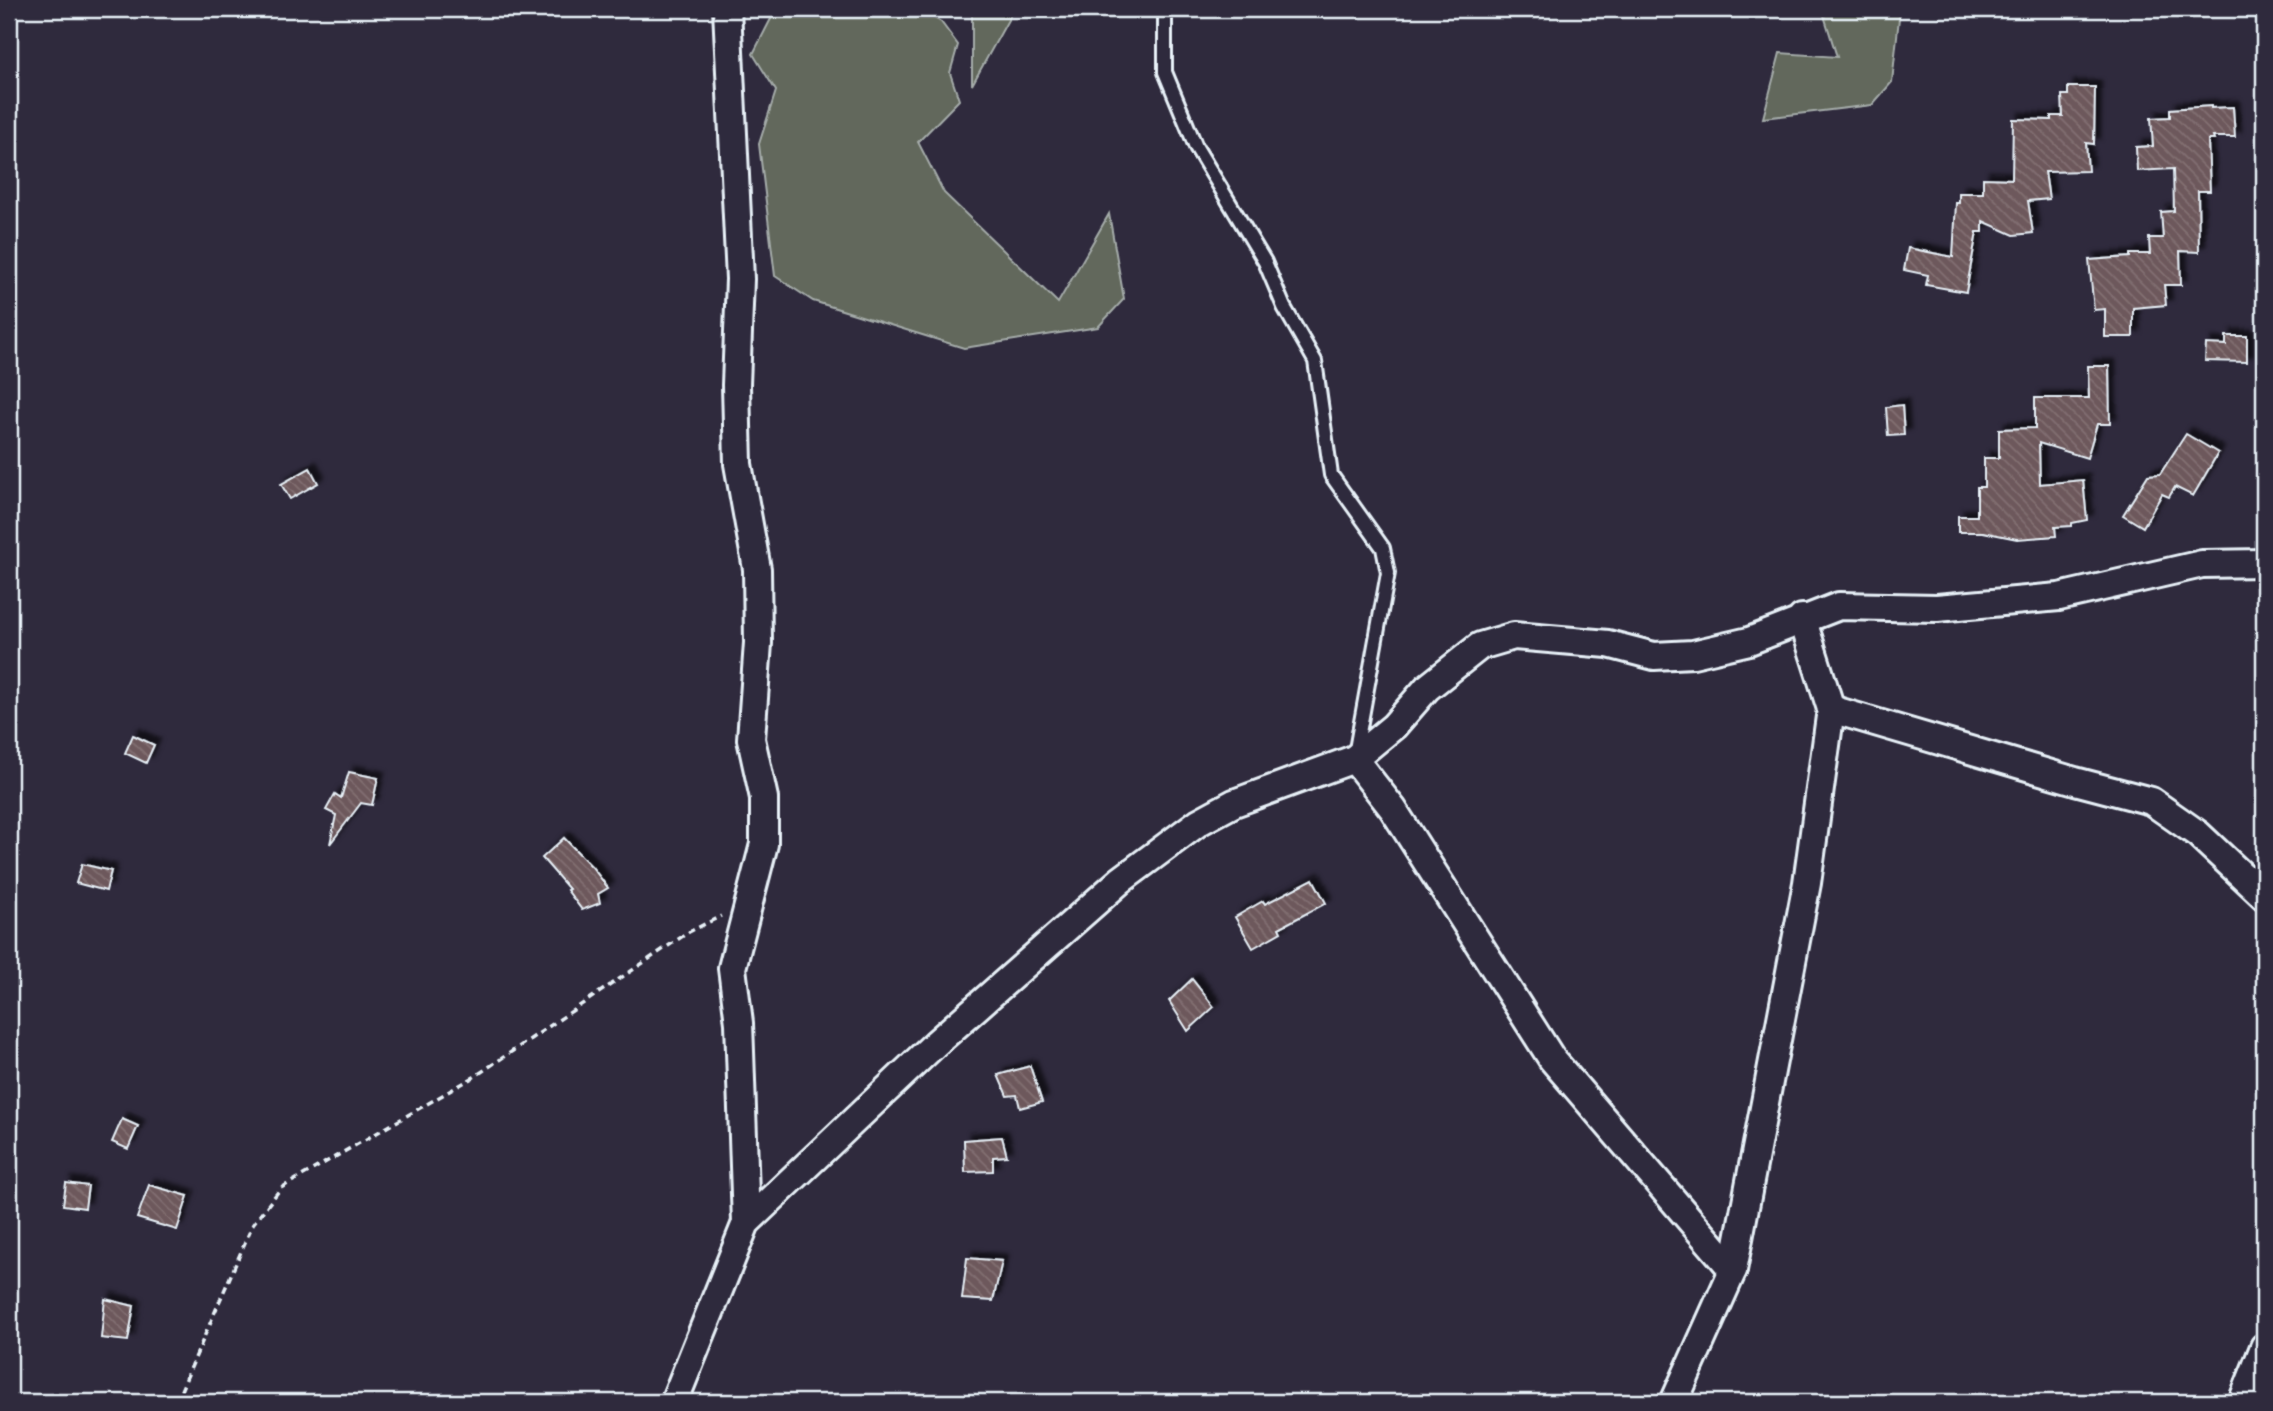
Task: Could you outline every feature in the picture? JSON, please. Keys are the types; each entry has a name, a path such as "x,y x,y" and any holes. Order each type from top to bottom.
{"street":[{"path":"674,1402 746,1223 738,1023 732,968 764,844 764,798 751,739 758,643 757,569 738,464 736,385 740,279 727,9"},
{"path":"746,1223 935,1044 1121,880 1199,822 1234,803 1354,759 1394,726 1427,688 1480,646 1514,636 1608,644 1654,656 1693,654 1749,641 1802,618 1839,606 1937,608 2059,597 2202,564 2264,562"},
{"path":"1674,1402 1732,1270 1807,883 1831,709 1802,618"},
{"path":"1831,709 2151,801 2198,834 2264,896"},
{"path":"1354,759 1393,808 1552,1059 1732,1270"},
{"path":"2242,1402 2264,1347"}],"lane":[{"path":"1165,9 1165,72 1170,85 1196,147 1265,262 1284,307 1315,360 1331,475 1382,548 1388,573 1354,759"}],"path":[{"path":"176,1402 253,1224 281,1188 474,1077 689,932 749,901"}],"green space":[{"path":"776,9 919,9 941,22 958,45 950,73 959,100 918,142 944,193 1058,303 1109,214 1124,299 1098,327 964,348 813,301 775,276 759,144 776,91 753,54"},
{"path":"972,9 1014,9 972,85"},
{"path":"1822,9 1900,9 1892,82 1872,105 1763,118 1780,53 1837,57"}],"building":[{"path":"2068,87 2095,87 2094,144 2086,143 2088,171 2045,172 2049,199 2028,201 2033,233 2014,235 1983,221 1983,232 1977,232 1966,292 1926,285 1928,275 1904,270 1908,248 1953,257 1959,193 1983,193 1983,178 2012,179 2013,119 2051,120 2051,116 2063,116 2062,95 2068,95"},
{"path":"2233,107 2235,137 2213,137 2214,140 2208,140 2210,191 2198,191 2199,252 2180,251 2181,285 2164,285 2166,305 2133,308 2133,337 2105,337 2105,309 2094,310 2089,260 2150,254 2149,238 2163,238 2161,212 2174,211 2173,169 2137,171 2136,147 2153,146 2151,118 2170,117 2170,109"},
{"path":"2226,336 2247,336 2247,362 2205,361 2206,344 2226,345"},
{"path":"2088,366 2109,366 2110,424 2097,424 2087,458 2039,443 2040,484 2083,480 2087,520 2072,523 2072,526 2055,527 2056,536 2017,539 1983,532 1958,532 1958,516 1977,516 1977,487 1984,487 1984,458 1999,458 1999,429 2035,428 2035,398 2089,398"},
{"path":"1902,405 1904,435 1888,436 1886,407"},
{"path":"2186,434 2218,453 2193,496 2175,487 2169,497 2162,494 2143,527 2123,515 2148,475 2160,474"},
{"path":"310,468 318,483 290,499 281,484"},
{"path":"133,735 154,745 146,763 125,753"},
{"path":"349,772 378,778 372,805 361,803 330,844 336,815 326,810 335,794 341,798"},
{"path":"564,838 608,888 598,894 600,903 582,910 567,890 569,889 542,858"},
{"path":"82,864 111,871 106,891 76,883"},
{"path":"1313,879 1326,903 1279,928 1281,932 1253,948 1235,917 1263,901 1265,904"},
{"path":"1192,979 1214,1007 1188,1031 1169,1001"},
{"path":"1030,1066 1042,1102 1020,1108 1017,1095 1007,1096 998,1075"},
{"path":"122,1119 138,1126 128,1149 112,1142"},
{"path":"1002,1137 1007,1156 993,1157 993,1171 965,1172 964,1140"},
{"path":"66,1183 88,1186 85,1208 63,1205"},
{"path":"149,1185 188,1196 177,1230 137,1218"},
{"path":"967,1258 1002,1261 993,1301 962,1299"},
{"path":"105,1299 134,1306 128,1341 101,1338"}]}
